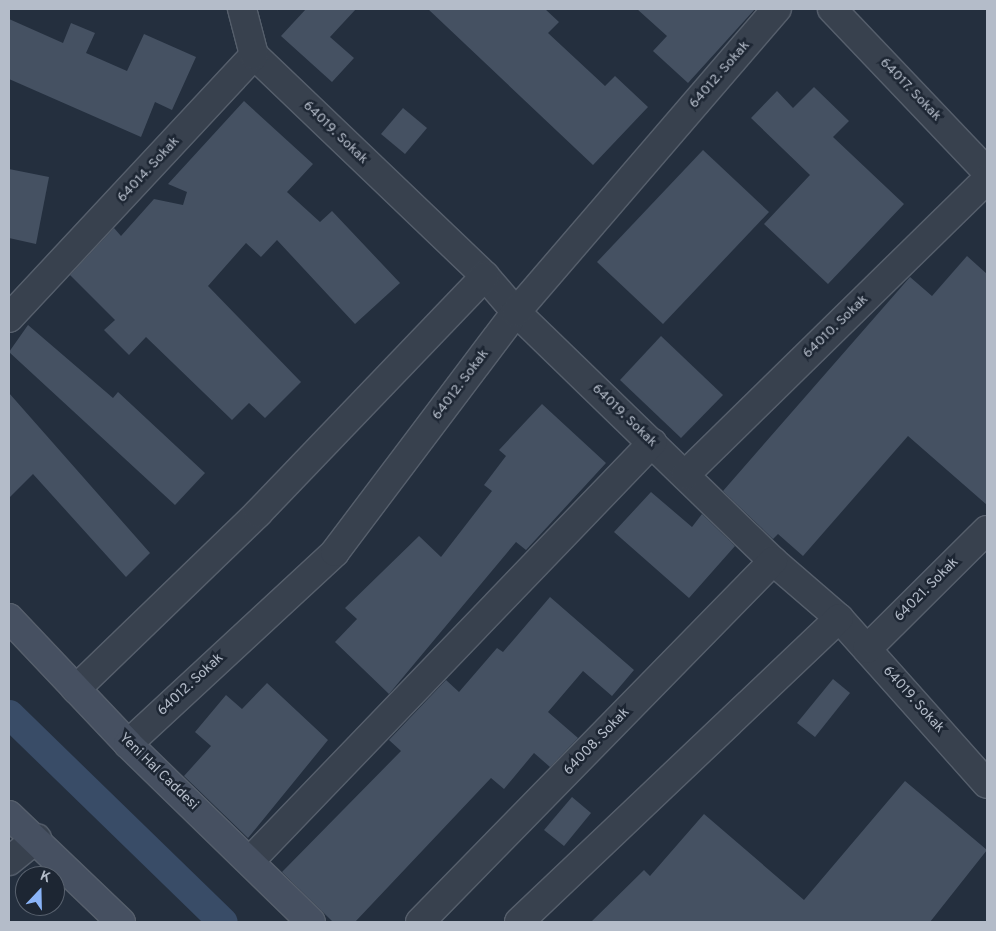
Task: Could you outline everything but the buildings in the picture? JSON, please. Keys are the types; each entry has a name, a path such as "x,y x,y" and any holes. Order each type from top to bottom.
{"street":[{"path":"242,9 254,55"},
{"name":"64012. Sokak","path":"128,744 336,552 516,312 777,9"},
{"name":"64017. Sokak","path":"832,9 987,172"},
{"name":"64019. Sokak","path":"254,55 485,276 516,312 773,561 839,618 987,784"},
{"name":"64014. Sokak","path":"9,318 254,55"},
{"name":"64010. Sokak","path":"685,475 987,179"},
{"path":"76,689 258,513 485,276"},
{"path":"251,860 652,443"},
{"name":"64021. Sokak","path":"867,649 987,530"},
{"name":"64008. Sokak","path":"420,922 773,561"},
{"name":"Yeni Hal Caddesi","path":"9,618 128,744 251,860 311,922"},
{"path":"519,922 839,618"},
{"path":"9,815 37,838 121,922"},
{"path":"9,861 37,838"}],"waterway":[{"path":"9,714 223,922"}]}
